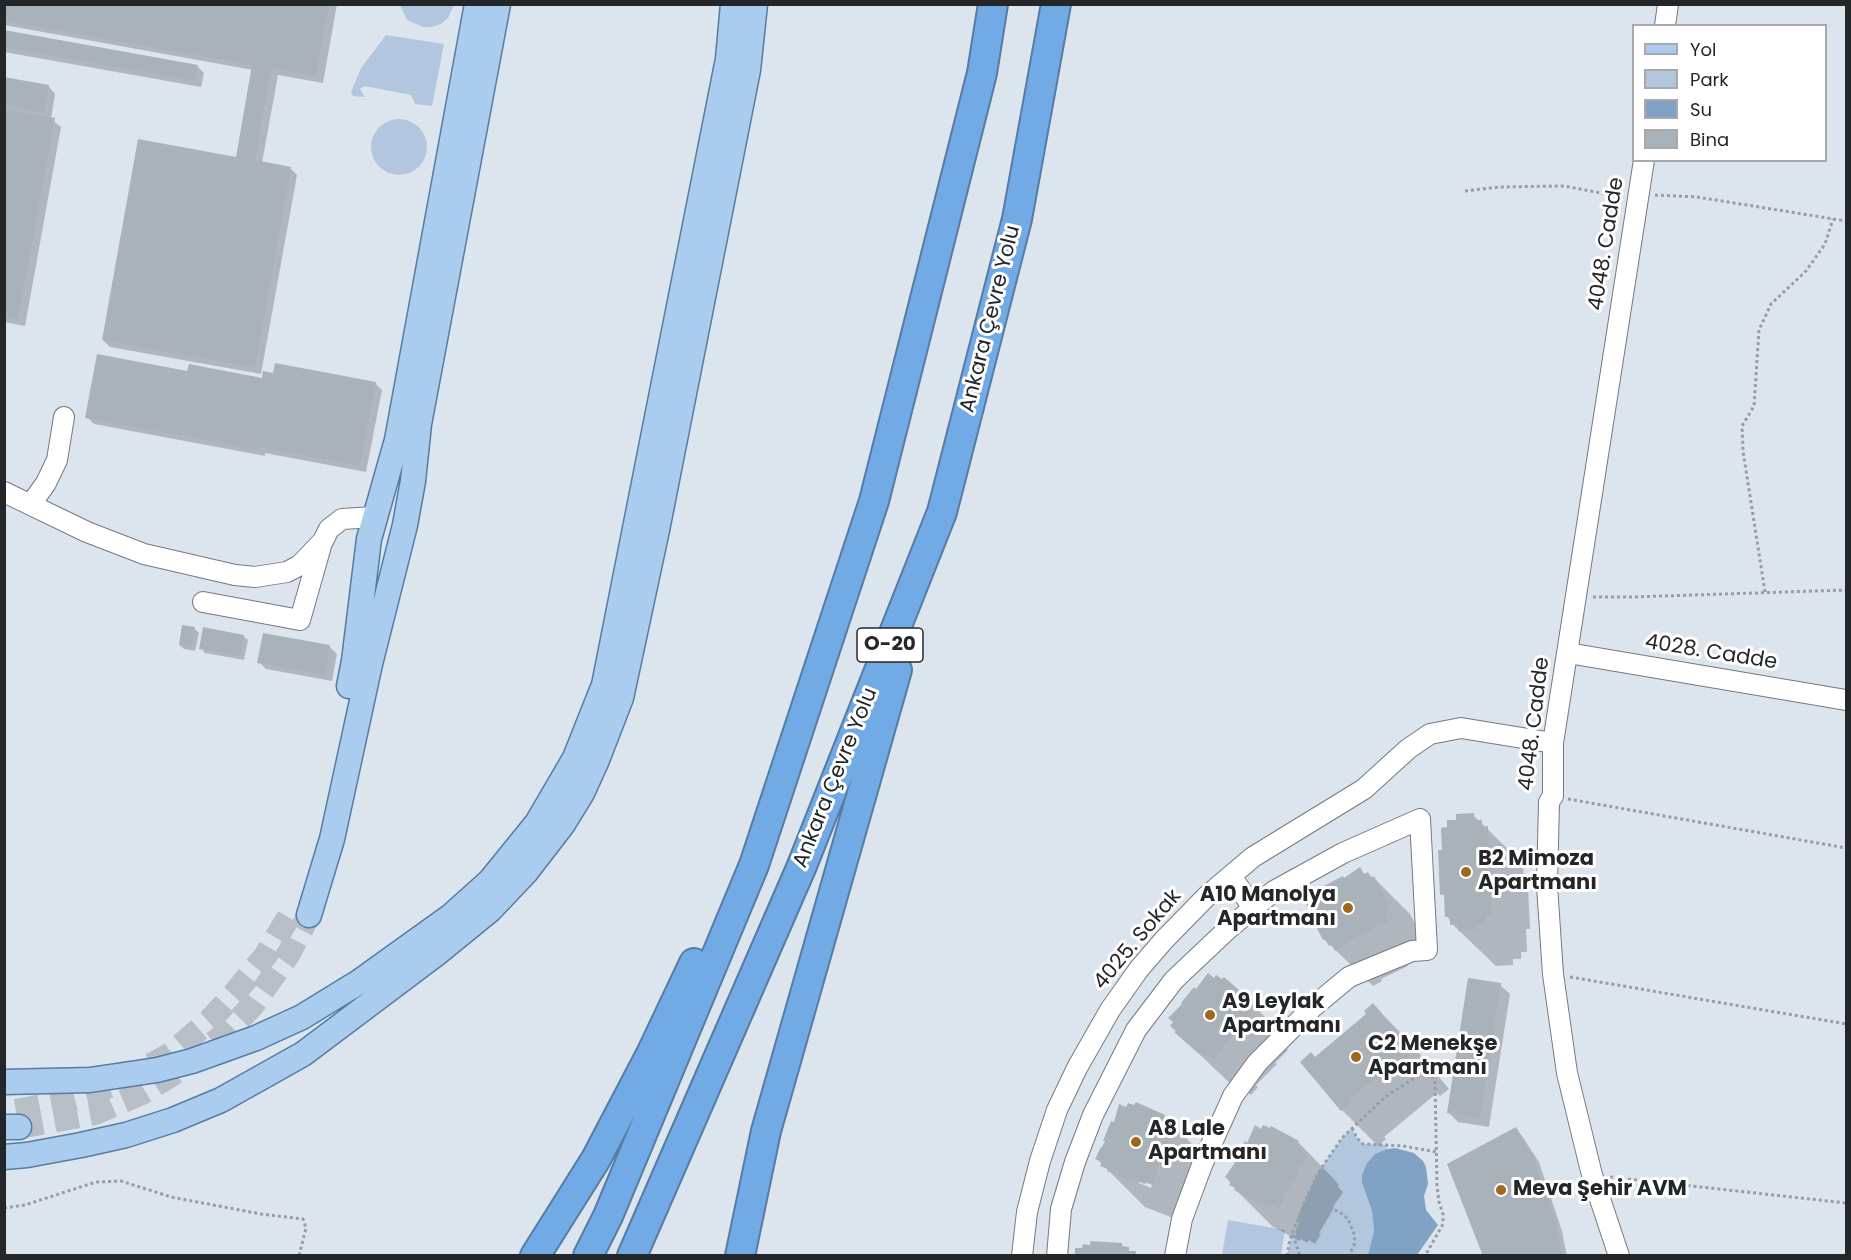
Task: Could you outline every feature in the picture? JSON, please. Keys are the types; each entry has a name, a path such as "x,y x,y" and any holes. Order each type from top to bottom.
{"highway":[{"name":"Ankara Çevre Yolu","path":"588,1256 608,1216 754,865 874,501 982,73 993,4"},
{"name":"Ankara Çevre Yolu","path":"632,1256 801,868 942,512 1017,219 1056,4"},
{"path":"740,1256 766,1131 942,512"},
{"path":"535,1256 596,1159 651,1054 704,941 754,865"}],"main road":[{"path":"477,4 397,440 369,539 354,661 302,911 332,839 370,664 405,525 421,412 498,4"},
{"path":"4,1082 90,1080 157,1070 192,1061 256,1038 302,1017 359,982 451,916 496,874 537,823 575,758 604,685 728,59 733,4"},
{"path":"4,1156 27,1155 81,1145 126,1135 173,1120 221,1100 303,1054 436,954 490,910 526,872 563,824 590,776 621,698 657,530 748,70 755,4"},
{"path":"374,517 377,532 386,537 396,536 404,530 405,525"}],"street":[{"path":"1665,24 1668,4"},
{"name":"4048. Cadde","path":"1619,1256 1592,1175 1567,1073 1553,974 1547,886 1549,802 1553,796 1553,743 1644,162"},
{"path":"31,504 46,483 57,460 64,417"},
{"path":"4,492 87,532 144,554 235,574 255,577 287,572 300,565 323,541"},
{"path":"203,602 300,620 323,541 329,529 342,519 374,517"},
{"name":"4028. Cadde","path":"1568,653 1846,700"},
{"name":"4025. Sokak","path":"1022,1256 1027,1212 1040,1161 1057,1110 1077,1068 1110,1010 1139,969 1171,932 1207,896 1253,857 1364,789 1408,749 1430,734 1461,728 1553,743"},
{"path":"1057,1256 1061,1209 1075,1162 1093,1115 1136,1030 1180,974 1214,941 1274,891 1343,852 1420,819 1427,950 1412,951 1349,977 1312,1006 1257,1063 1233,1096 1202,1165 1182,1219 1175,1256"},
{"path":"1231,876 1253,908"}],"path":[{"path":"1765,591 1742,434 1742,426 1754,406 1759,330 1771,304 1806,271 1825,244 1833,219"},
{"path":"1576,596 1632,597 1846,590"},
{"path":"1553,796 1846,848"},
{"path":"1553,974 1846,1024"},
{"path":"1287,1256 1292,1233 1318,1173 1342,1138 1402,1084 1419,1075 1431,1073 1435,1081 1437,1186 1443,1224 1425,1256"},
{"path":"1352,1128 1363,1144 1403,1146 1437,1152"},
{"path":"1592,1175 1846,1203"},
{"path":"4,1208 59,1195 96,1182 121,1181 171,1197 261,1214 303,1219 306,1228 299,1256"},
{"path":"1296,1223 1315,1209 1333,1209 1341,1213 1348,1219 1355,1236 1349,1256"},
{"path":"1292,1233 1300,1256"}],"green space":[{"path":"400,4 454,5 448,18 441,24 423,27 407,20"},
{"path":"386,35 444,44 432,106 415,104 411,95 364,86 360,89 365,97 353,96 351,92 361,68"},
{"path":"393,119 405,119 415,123 423,131 427,147 423,163 415,171 405,175 393,175 383,171 375,163 371,153 371,141 375,131 383,123"},
{"path":"1352,1128 1363,1144 1386,1145 1387,1149 1375,1154 1367,1163 1362,1183 1372,1211 1374,1231 1368,1255 1287,1256 1292,1233 1295,1238 1301,1219 1296,1223 1298,1216 1318,1173 1342,1138"},
{"path":"1228,1220 1285,1230 1281,1255 1222,1255"}],"water":[{"path":"1395,1148 1414,1153 1423,1161 1428,1184 1424,1196 1426,1210 1438,1225 1417,1255 1368,1255 1374,1231 1372,1211 1362,1183 1362,1175 1367,1163 1375,1154"}],"building":[{"path":"4,4 329,4 316,76 271,68 255,160 291,167 255,368 102,340 138,139 236,157 252,65 4,21"},
{"path":"4,30 198,65 195,81 4,47"},
{"path":"4,77 49,85 44,113 4,105"},
{"path":"4,109 55,118 18,319 4,317"},
{"path":"97,354 187,371 189,364 262,378 263,371 273,373 275,363 376,382 360,466 85,418"},
{"path":"182,625 195,627 191,648 179,645"},
{"path":"203,627 244,635 240,656 199,649"},
{"path":"263,633 330,645 325,675 257,663"},
{"name":"B2 Mimoza Apartmanı","path":"1474,813 1474,820 1482,820 1482,827 1488,826 1489,848 1493,848 1495,894 1490,894 1491,916 1486,916 1486,923 1477,924 1478,930 1458,931 1458,924 1450,925 1450,917 1445,917 1444,894 1440,895 1438,850 1442,850 1441,828 1447,827 1447,820 1456,820 1456,814"},
{"name":"A10 Manolya Apartmanı","path":"1360,867 1364,874 1368,872 1371,878 1374,876 1389,905 1386,906 1389,912 1385,915 1389,921 1346,942 1347,944 1335,951 1332,944 1329,946 1325,939 1323,940 1308,911 1310,910 1306,904 1310,902 1307,895 1325,888 1324,886 1343,876 1344,878"},
{"name":"A9 Leylak Apartmanı","path":"1208,973 1214,978 1216,975 1222,979 1224,977 1248,998 1245,1000 1251,1005 1248,1008 1253,1013 1221,1048 1223,1049 1214,1060 1208,1055 1206,1057 1200,1052 1199,1054 1174,1032 1176,1031 1170,1026 1173,1022 1168,1018"},
{"path":"1468,978 1501,983 1480,1118 1447,1113"},
{"name":"C2 Menekşe Apartmanı","path":"1373,1003 1414,1052 1403,1061 1400,1058 1349,1100 1351,1102 1341,1111 1300,1062 1311,1052 1315,1057 1366,1014 1364,1011"},
{"name":"A8 Lale Apartmanı","path":"1136,1102 1165,1115 1164,1118 1171,1121 1169,1124 1175,1127 1156,1171 1158,1172 1153,1184 1146,1181 1145,1184 1137,1181 1137,1183 1107,1171 1108,1169 1100,1166 1102,1162 1095,1159 1105,1141 1103,1141 1111,1121 1114,1122 1119,1104 1126,1107 1128,1103 1134,1105"},
{"path":"1255,1125 1261,1129 1263,1125 1270,1128 1271,1126 1299,1141 1297,1144 1304,1148 1302,1152 1308,1155 1297,1170 1299,1171 1279,1209 1272,1205 1270,1208 1264,1204 1263,1206 1234,1190 1236,1188 1229,1185 1231,1181 1225,1177 1236,1161 1234,1160 1245,1141 1247,1143"},
{"name":"Meva Şehir AVM","path":"1516,1127 1532,1154 1556,1222 1563,1256 1483,1256 1447,1164"},
{"path":"1090,1241 1122,1243 1122,1246 1129,1247 1129,1251 1136,1251 1136,1256 1075,1256 1075,1248 1082,1248 1083,1244 1090,1245"}],"tunnel":[{"path":"16,1111 91,1094 132,1076 171,1054 210,1020 234,994 266,955 294,908"},
{"path":"19,1127 95,1113 142,1093 176,1072 225,1034 252,1006 288,955 309,915"}],"place":[{"name":"B2 Mimoza Apartmanı","path":"1466,872"},
{"name":"A10 Manolya Apartmanı","path":"1348,908"},
{"name":"A9 Leylak Apartmanı","path":"1210,1015"},
{"name":"C2 Menekşe Apartmanı","path":"1356,1057"},
{"name":"A8 Lale Apartmanı","path":"1136,1142"},
{"name":"Meva Şehir AVM","path":"1501,1190"}]}
